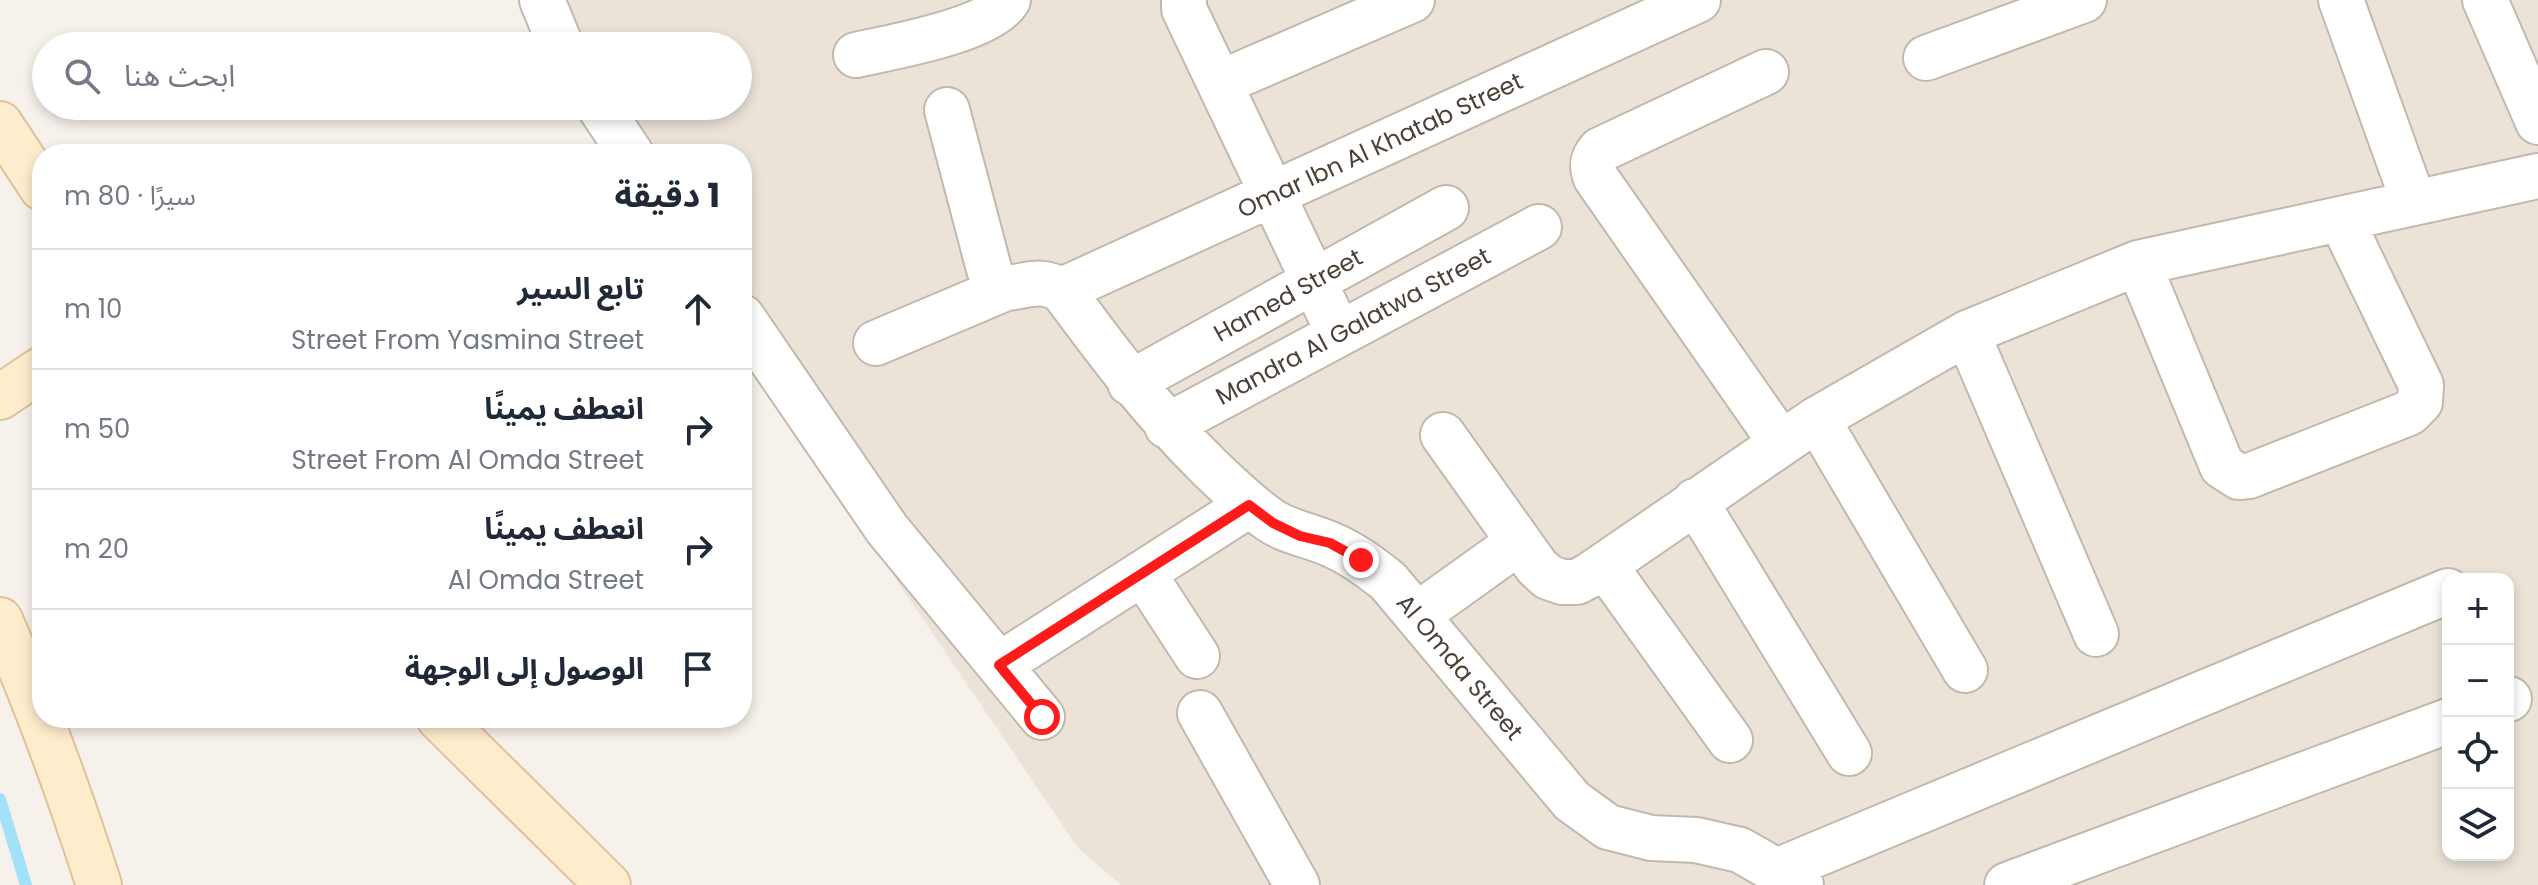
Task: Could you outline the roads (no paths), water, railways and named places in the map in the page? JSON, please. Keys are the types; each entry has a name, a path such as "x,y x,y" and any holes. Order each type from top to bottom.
{"main road":[{"path":"0,124 32,173"},
{"path":"0,397 32,376"},
{"path":"0,620 32,696"},
{"path":"44,728 99,885"},
{"path":"449,728 608,885"}],"street":[{"path":"542,0 555,32"},
{"path":"856,55 939,36 995,14 1008,0"},
{"path":"1184,0 1184,9 1339,334"},
{"path":"1220,83 1412,0"},
{"name":"Omar Ibn Al Khatab Street","path":"1062,290 1698,0"},
{"path":"1926,58 2084,0"},
{"path":"2341,0 2414,203"},
{"path":"2485,0 2538,122"},
{"path":"1766,72 1600,150 1594,157 1592,168 1781,443"},
{"path":"947,110 989,269 994,281 1006,288"},
{"path":"608,120 624,144"},
{"path":"1443,435 1519,542 1548,577 1562,582 1577,582 1605,566 1817,419 1967,333 2138,263 2538,176"},
{"name":"Hamed Street","path":"1130,383 1446,208"},
{"path":"2138,263 2222,466 2239,477 2249,476 2409,413 2420,402 2421,385 2341,219"},
{"name":"Mandra Al Galatwa Street","path":"1167,426 1539,227"},
{"path":"876,343 1006,288 1033,282 1048,283 1062,290"},
{"name":"Al Omda Street","path":"1062,290 1130,383 1167,426 1249,505 1273,523 1300,536 1330,543 1361,560 1388,581 1572,801 1608,827 1651,838 1696,840 1740,850 1790,878"},
{"path":"752,332 887,529 1042,717"},
{"path":"1967,333 2096,634"},
{"path":"1817,419 1965,670"},
{"path":"1695,501 1849,753"},
{"path":"999,665 1249,505"},
{"path":"1417,615 1519,542"},
{"path":"1605,566 1730,740"},
{"path":"1143,573 1197,656"},
{"path":"1790,878 2442,594"},
{"path":"1200,713 1297,885"},
{"path":"2007,885 2442,723"}],"waterway":[{"path":"0,799 26,885"}]}
